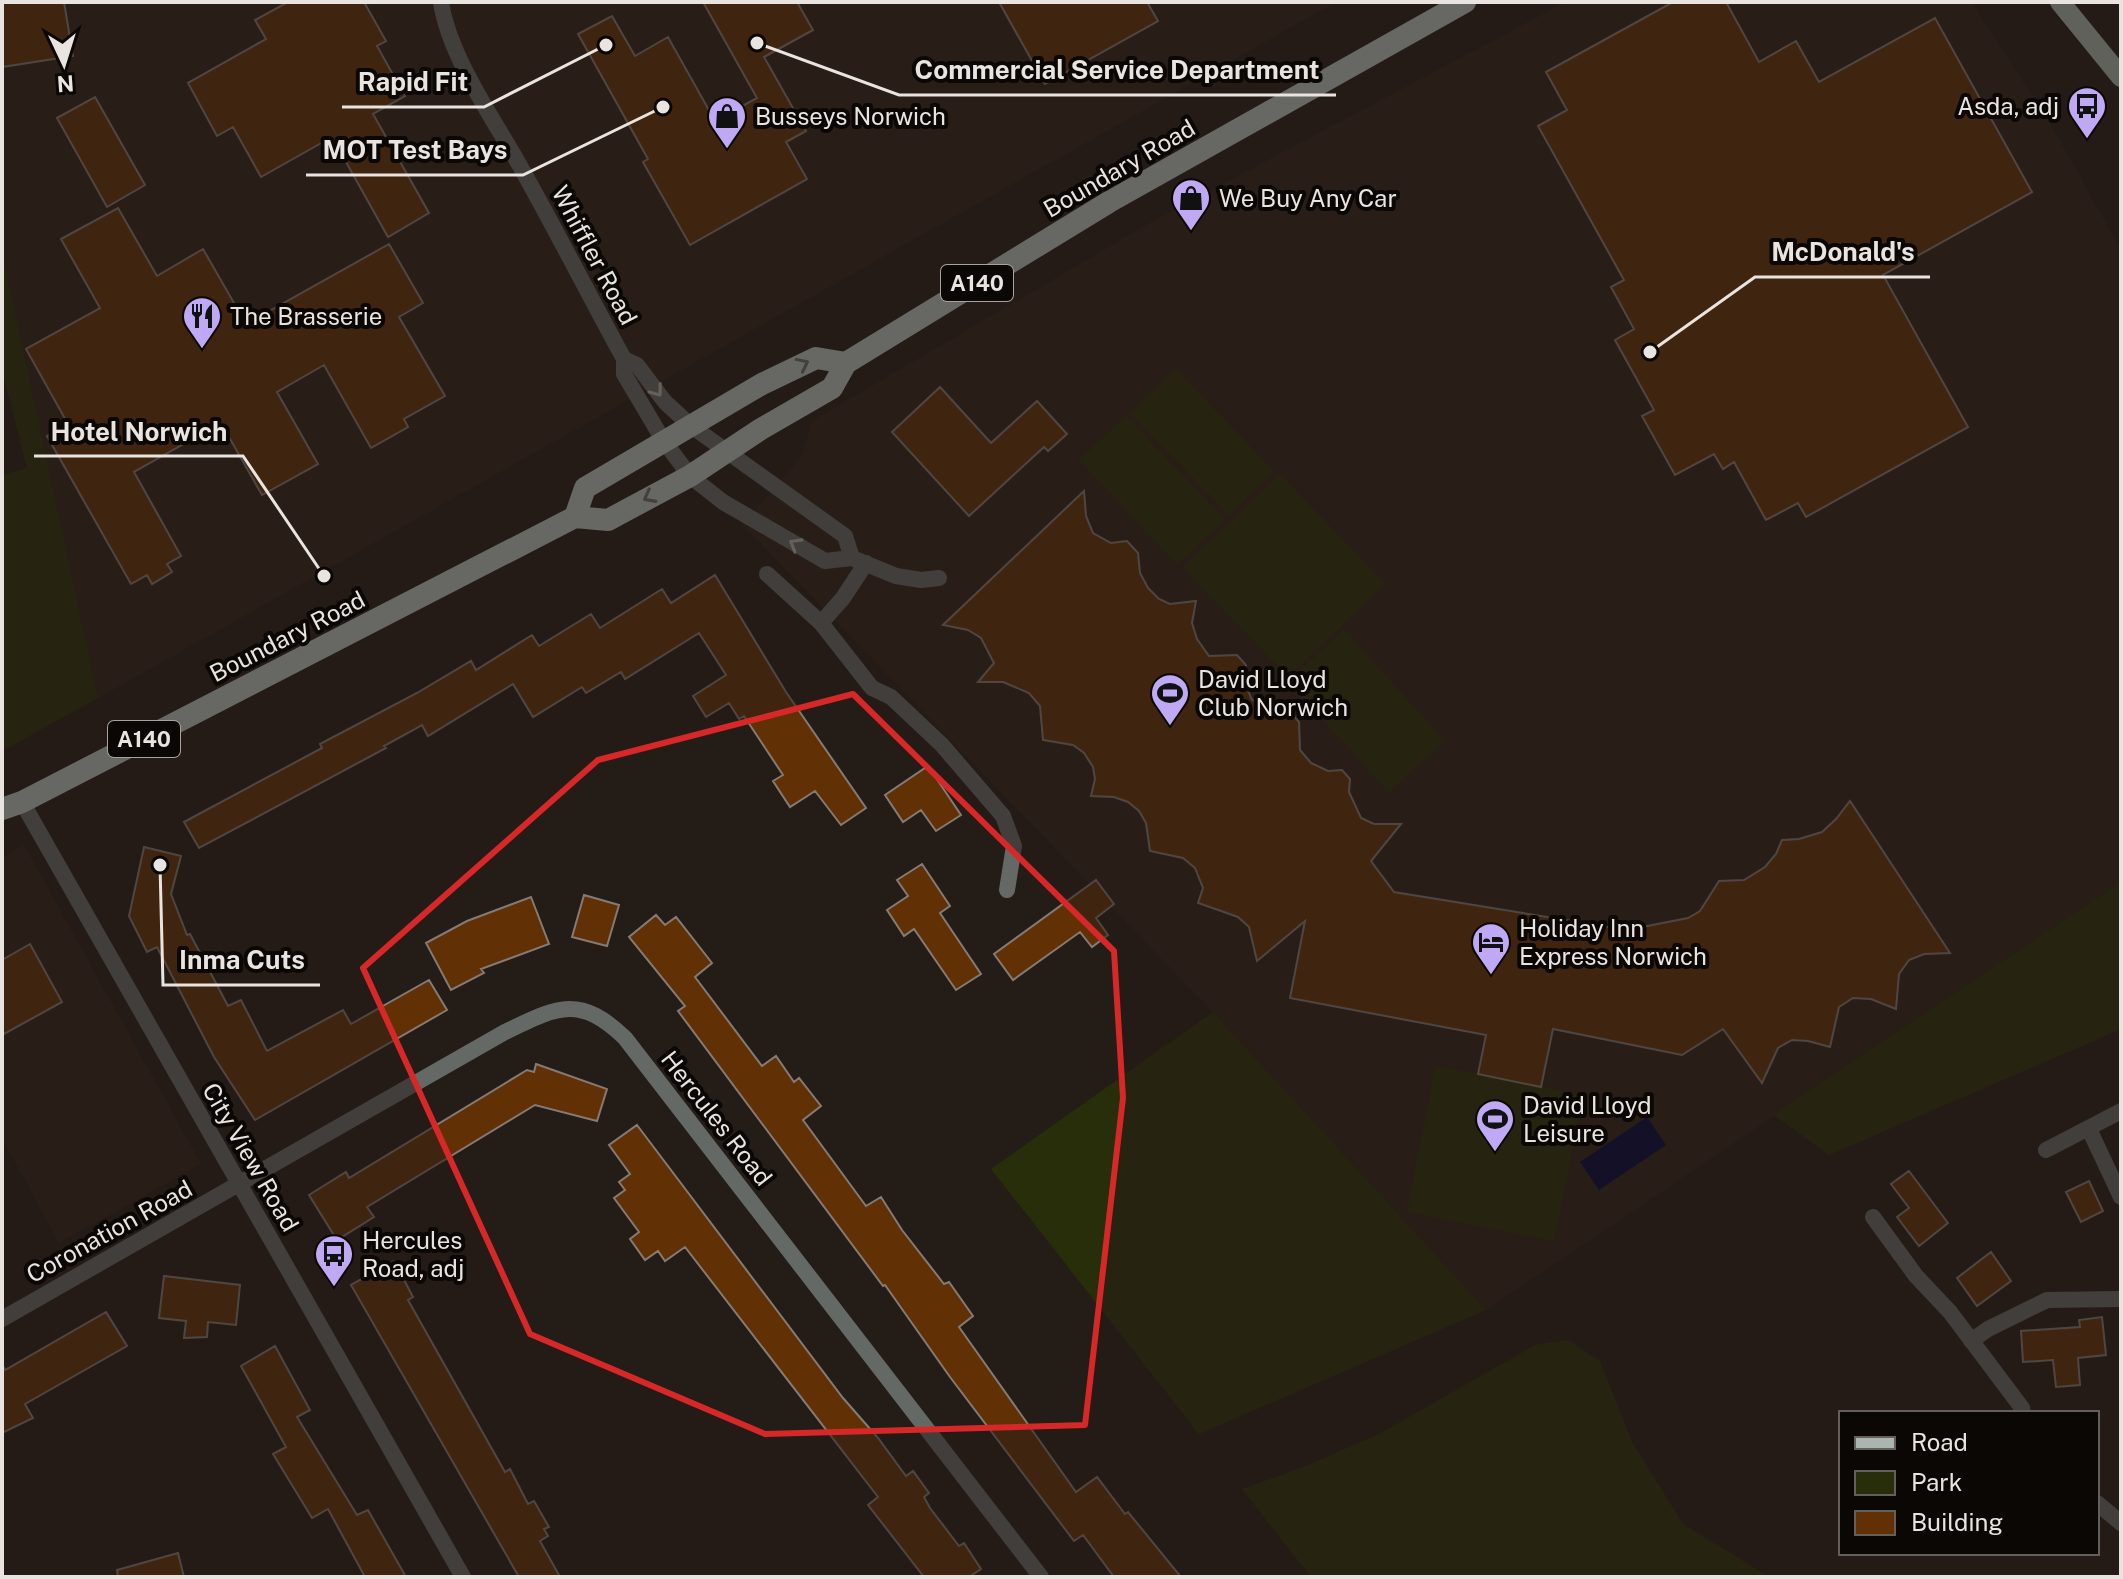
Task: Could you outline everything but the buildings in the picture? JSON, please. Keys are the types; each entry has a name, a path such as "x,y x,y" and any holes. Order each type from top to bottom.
{"highway":[{"name":"Boundary Road","path":"2,822 12,805 575,517 608,520 690,476 832,388 846,363 1109,202 1465,2"},
{"path":"575,517 585,488 663,440 762,384 816,358 846,363"}],"main road":[{"path":"2060,2 2121,77"}],"street":[{"name":"Whiffler Road","path":"441,2 466,73 522,169 624,359 624,374 663,440 690,476"},
{"name":"Whiffler Road","path":"624,359 637,365 665,402 690,425 728,450"},
{"path":"728,450 845,536 859,560"},
{"path":"690,476 723,502 825,561 859,560 896,576 921,580 939,578"},
{"path":"821,623 843,598 859,560"},
{"path":"767,574 821,623 872,688 891,697 942,745 1003,816 1014,846 1007,890"},
{"name":"City View Road","path":"12,805 240,1185 463,1577"},
{"name":"Hercules Road","path":"240,1185 505,1032 550,1010 580,1008 605,1019 625,1038 1041,1577"},
{"path":"2046,1150 2121,1111"},
{"path":"2089,1129 2121,1197"},
{"name":"Coronation Road","path":"2,1319 240,1185"},
{"path":"1873,1217 1916,1276 1950,1312 2023,1411"},
{"path":"1971,1341 1988,1329 2047,1300 2121,1299"},
{"path":"2099,1505 2121,1523"}],"highlighted area":[{"path":"853,694 1114,951 1123,1098 1085,1425 765,1434 530,1334 363,968 598,760"}],"shaded area":[{"path":"2,2 1336,2 98,698 2,252"},
{"path":"1566,2 1972,2 2055,132 2121,250 2121,882 1486,1310 1213,1012 743,525 802,456 812,421 1155,220"},
{"path":"24,845 201,1164 59,1243 2,1138 2,858"},
{"path":"1647,1117 1666,1145 1599,1190 1580,1162"}],"green space":[{"path":"2,252 98,698 2,751 2,475 27,468 2,369"},
{"path":"1176,369 1274,471 1229,515 1130,413"},
{"path":"1126,416 1225,520 1177,564 1079,460"},
{"path":"1280,474 1385,584 1288,677 1183,567"},
{"path":"1344,630 1445,741 1389,792 1288,681"},
{"path":"2121,882 2121,1029 1829,1155 1774,1115"},
{"path":"1213,1012 1486,1310 1199,1434 991,1169"},
{"name":"David Lloyd Leisure","path":"1436,1066 1583,1095 1554,1241 1407,1212"},
{"path":"1568,1340 1600,1361 1632,1442 1683,1524 1769,1577 1311,1577 1242,1489 1306,1466 1381,1433 1535,1345"}],"place":[{"name":"Commercial Service Department","path":"757,43"},
{"name":"Rapid Fit","path":"606,45"},
{"name":"MOT Test Bays","path":"663,107"},
{"name":"Asda, adj","path":"2087,140"},
{"name":"Busseys Norwich","path":"727,150"},
{"name":"We Buy Any Car","path":"1191,232"},
{"name":"The Brasserie","path":"202,350"},
{"name":"McDonald's","path":"1650,352"},
{"name":"Hotel Norwich","path":"324,576"},
{"name":"David Lloyd Club Norwich","path":"1170,727"},
{"name":"Inma Cuts","path":"160,865"},
{"name":"Holiday Inn Express Norwich","path":"1491,976"},
{"name":"David Lloyd Leisure","path":"1495,1153"},
{"name":"Hercules Road, adj","path":"334,1288"}]}
